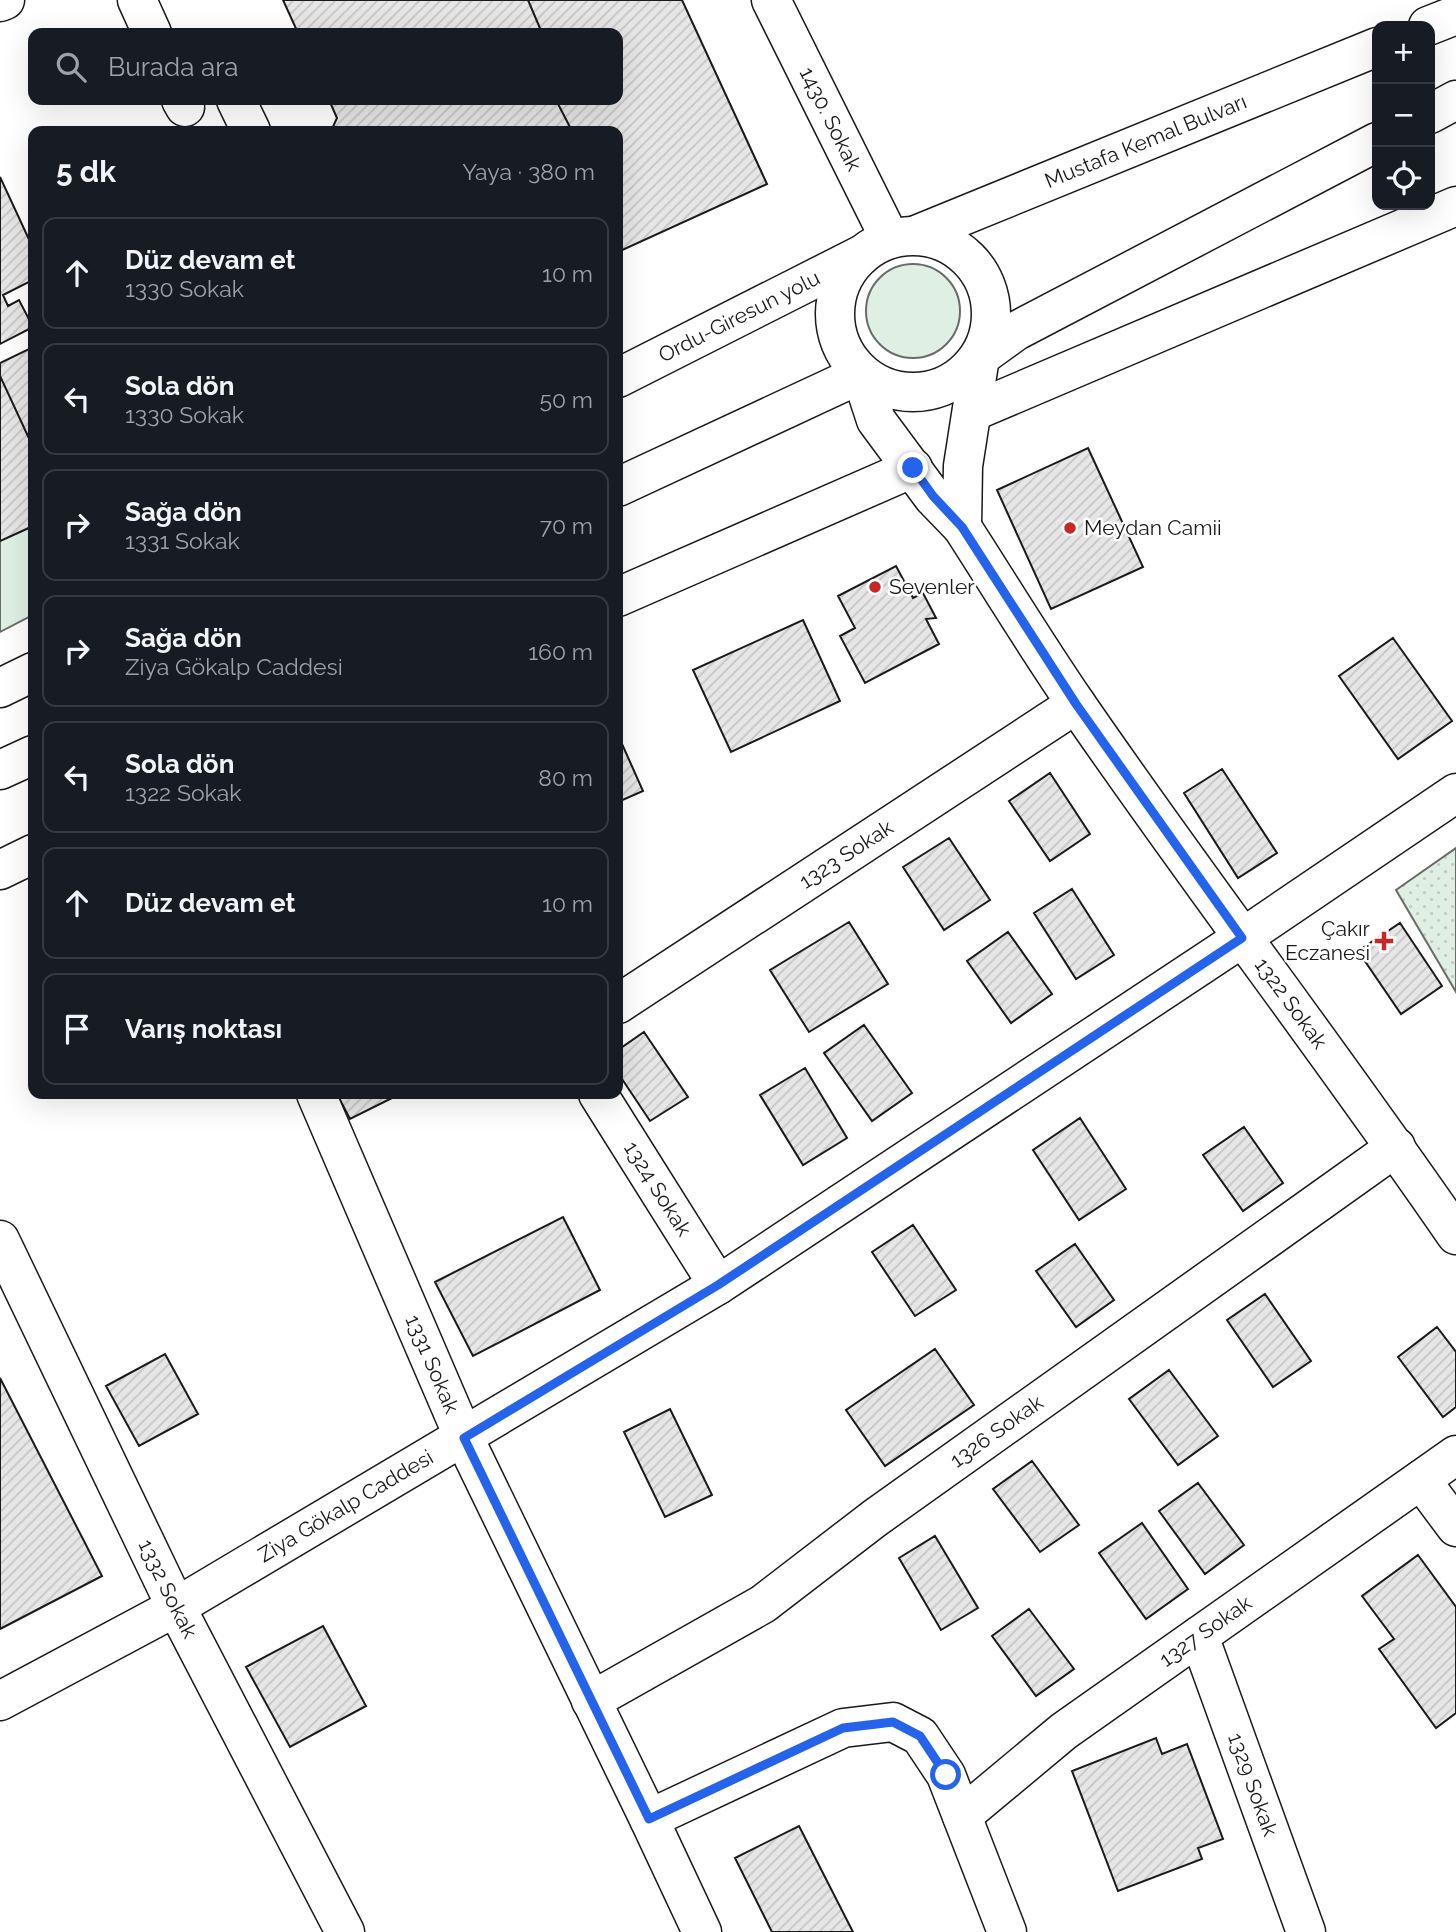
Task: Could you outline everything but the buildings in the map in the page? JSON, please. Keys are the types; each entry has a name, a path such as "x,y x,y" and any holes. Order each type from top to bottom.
{"main road":[{"path":"137,0 150,28"},
{"name":"1430. Sokak","path":"771,0 890,243"},
{"path":"1435,23 1456,15"},
{"name":"Mustafa Kemal Bulvarı","path":"890,243 1372,49"},
{"path":"1435,111 1456,100"},
{"path":"238,105 248,126"},
{"path":"962,527 963,466 979,357 989,335 992,312 988,289 977,268 960,251 940,240 890,243 851,266 836,298 834,316 836,333 843,349 861,374 879,385 895,391 930,391 947,386 962,376 979,357 1016,331 1372,145"},
{"path":"972,412 1456,206"},
{"name":"Ordu-Giresun yolu","path":"623,376 890,243"},
{"path":"623,485 861,374"},
{"name":"1322 Sokak","path":"861,374 876,420 933,496 962,527 1076,704 1242,938 1396,1147 1456,1235"},
{"path":"623,595 913,468"},
{"path":"0,688 28,674"},
{"name":"1323 Sokak","path":"623,1001 1076,704"},
{"path":"0,770 28,757"},
{"name":"Ziya Gökalp Caddesi","path":"0,1701 176,1607 718,1285 1456,793"},
{"path":"0,870 28,856"},
{"name":"1331 Sokak","path":"318,1099 464,1438 649,1819 694,1929"},
{"name":"1324 Sokak","path":"601,1099 718,1285"},
{"name":"1326 Sokak","path":"591,1701 763,1604 875,1518 1396,1147"},
{"name":"1332 Sokak","path":"0,1240 176,1607 345,1932"},
{"name":"1327 Sokak","path":"962,1816 1064,1731 1456,1455"},
{"path":"1421,1480 1456,1527"},
{"name":"1329 Sokak","path":"1199,1636 1306,1932"},
{"path":"649,1819 843,1728 893,1722 920,1736 946,1775 1007,1932"}],"green space":[{"path":"913,264 931,268 946,278 956,293 960,311 956,329 946,344 931,354 913,358 895,354 880,344 870,329 866,311 870,293 880,278 895,268"},
{"path":"28,528 28,618 0,632 0,541"},
{"path":"1456,848 1456,992 1396,890"}],"place":[{"name":"Meydan Camii","path":"1070,528"},
{"name":"Sevenler","path":"875,587"},
{"name":"Çakır Eczanesi","path":"1384,941"}],"route":[{"path":"913,468 933,496 962,527 1076,704 1242,938 718,1285 464,1438 649,1819 843,1728 893,1722 920,1736 946,1775"}]}
